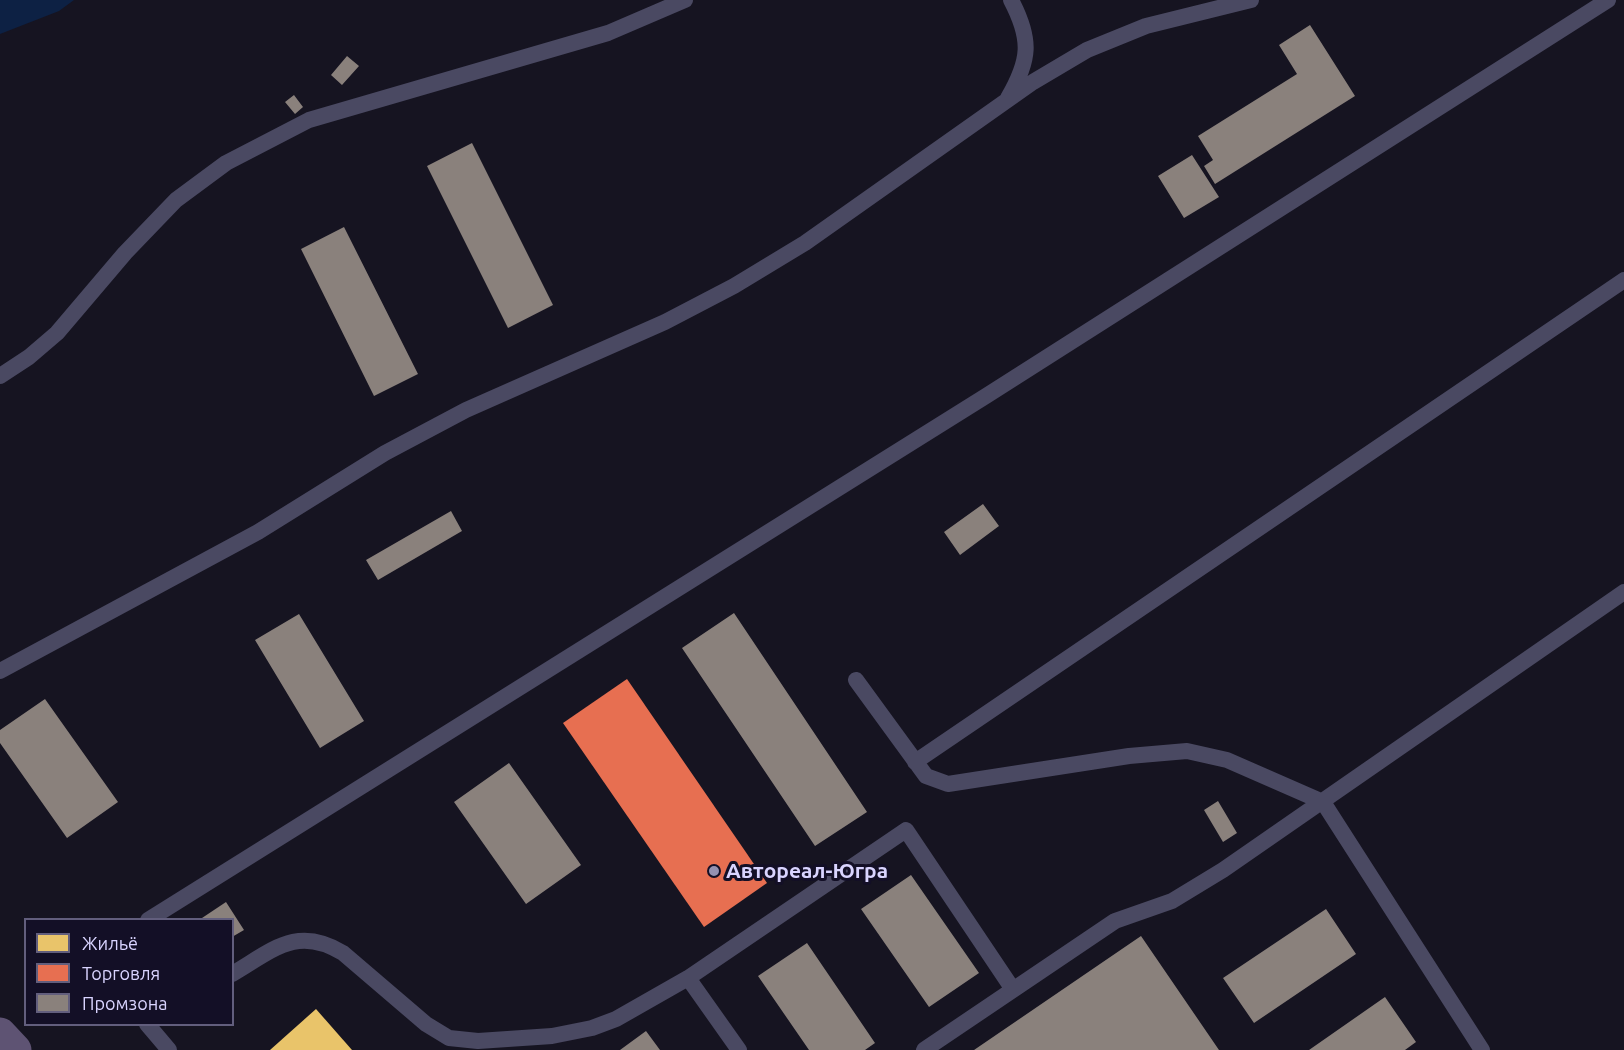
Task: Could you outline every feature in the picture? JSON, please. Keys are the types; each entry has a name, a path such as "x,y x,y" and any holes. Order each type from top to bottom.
{"main road":[{"path":"0,1034 15,1050"}],"lane":[{"path":"0,376 29,357 57,333 125,253 176,200 226,163 309,120 608,33 685,0"},
{"path":"1006,101 1022,73 1028,49 1023,26 1011,0"},
{"path":"0,671 258,532 385,453 466,410 665,322 734,286 805,243 1006,101 1087,50 1146,26 1251,0"},
{"path":"151,918 996,389 1608,0"},
{"path":"915,762 1624,280"},
{"path":"924,1050 1012,988 1115,921 1172,901 1323,802 1624,592"},
{"path":"856,680 926,776 948,784 1129,756 1186,751 1227,760 1323,802 1482,1050"},
{"path":"234,973 280,946 304,939 328,944 343,953 426,1024 449,1038 478,1041 552,1036 592,1028 616,1019 688,978 906,830 1012,988"},
{"path":"688,978 739,1050"},
{"path":"152,1026 169,1050"}],"water":[{"path":"0,0 74,0 59,11 0,34"}],"building: Жильё":[{"path":"316,1009 352,1050 270,1050"}],"building: Торговля":[{"path":"627,679 767,883 704,927 563,723"}],"building: Промзона":[{"path":"1310,25 1355,96 1215,184 1204,166 1213,160 1198,136 1297,74 1279,45"},
{"path":"347,56 359,66 342,85 331,75"},
{"path":"294,95 303,107 295,114 285,102"},
{"path":"472,143 553,305 508,328 427,166"},
{"path":"1192,155 1219,197 1184,218 1158,176"},
{"path":"344,227 418,374 374,396 301,249"},
{"path":"983,504 999,526 960,555 944,532"},
{"path":"451,511 462,531 378,580 366,560"},
{"path":"734,613 867,812 815,846 682,648"},
{"path":"299,614 364,721 320,748 255,640"},
{"path":"45,699 118,802 67,838 0,743 0,730"},
{"path":"509,763 581,865 526,904 454,802"},
{"path":"1218,801 1237,833 1223,842 1204,810"},
{"path":"911,875 979,973 929,1007 861,909"},
{"path":"226,902 244,930 234,936 234,918 202,918"},
{"path":"1326,909 1356,954 1254,1023 1223,978"},
{"path":"1141,936 1219,1050 974,1050"},
{"path":"807,943 875,1043 865,1050 809,1050 758,976"},
{"path":"1385,997 1416,1042 1405,1050 1309,1050"},
{"path":"646,1031 660,1050 620,1050"}],"place":[{"name":"Автореал-Югра","path":"714,871"}]}
